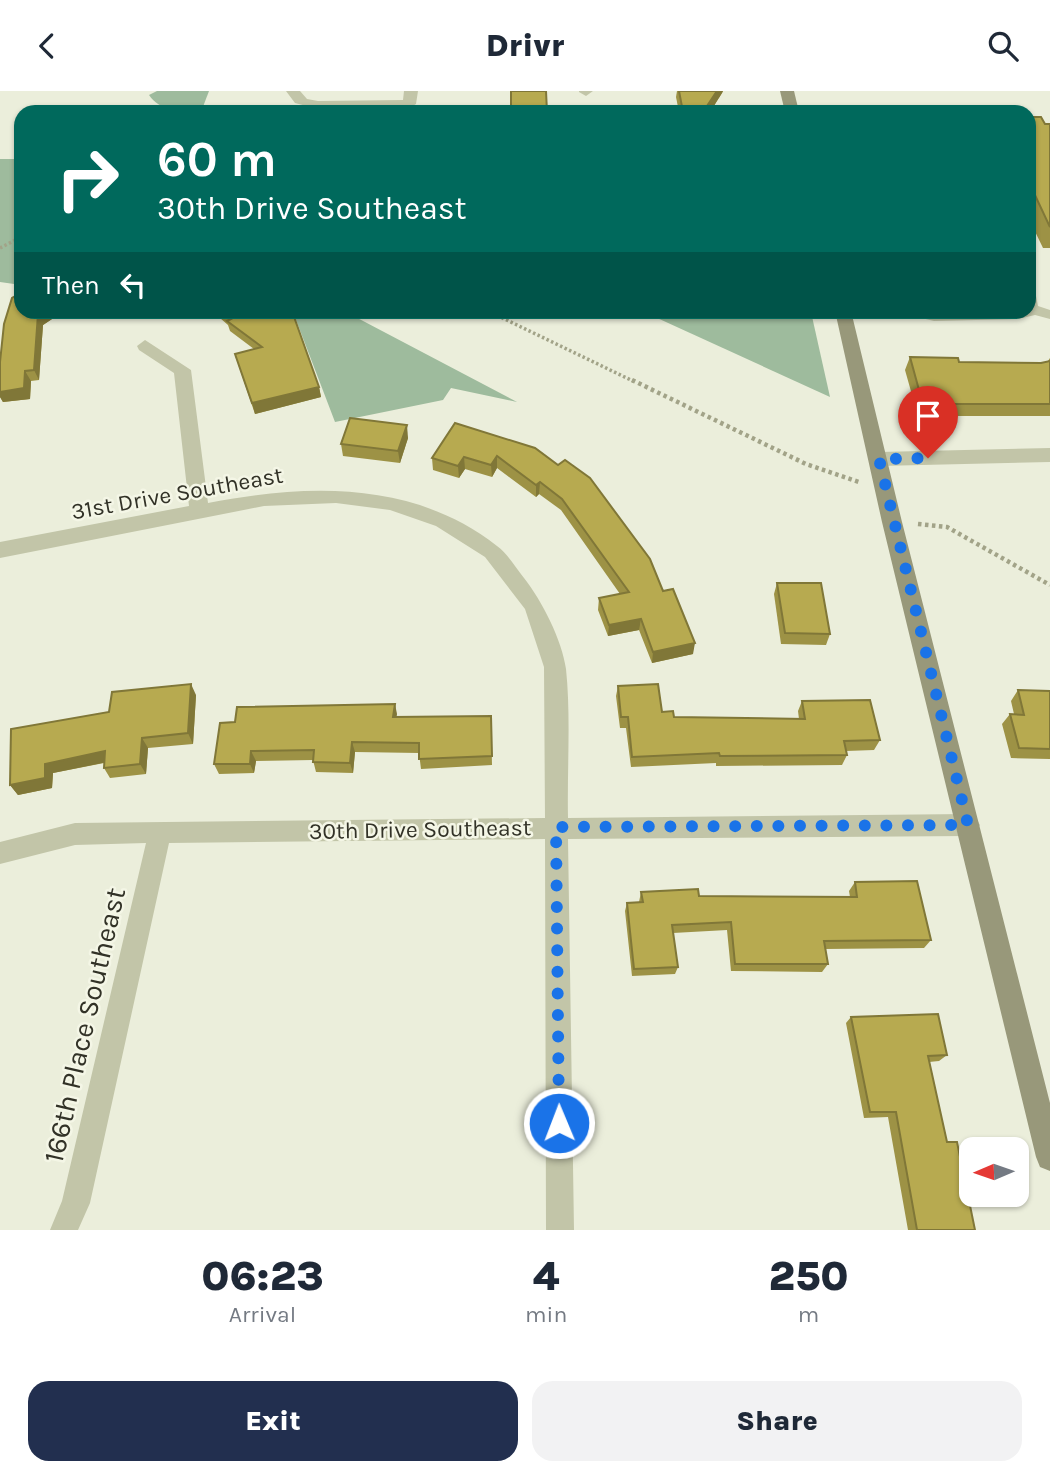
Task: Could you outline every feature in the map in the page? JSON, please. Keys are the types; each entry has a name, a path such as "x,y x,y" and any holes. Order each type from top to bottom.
{"street":[{"path":"293,91 297,99 306,104 318,105 409,104 411,91"},
{"path":"845,319 892,522 1050,1157"},
{"path":"145,345 182,370 199,510"},
{"path":"879,459 1050,455"},
{"name":"31st Drive Southeast","path":"0,550 264,499 336,496 391,503 443,521 492,552 534,605 555,667 559,1230"},
{"name":"30th Drive Southeast","path":"0,853 75,834 556,827 968,825"},
{"name":"166th Place Southeast","path":"64,1230 76,1203 160,832"}],"path":[{"path":"505,319 806,464 887,492"},
{"path":"892,522 947,527 1050,585"}],"green space":[{"path":"157,91 209,91 204,105 161,105 149,95"},
{"path":"0,159 14,159 14,284 0,282"},
{"path":"296,319 359,319 517,402 451,388 443,400 335,422"},
{"path":"659,319 813,319 830,397"}],"building":[{"path":"511,91 546,91 547,105 511,105"},
{"path":"679,91 717,91 708,105 682,105"},
{"path":"1036,117 1041,117 1045,124 1050,124 1050,227 1036,197"},
{"path":"14,297 14,319 38,319 34,370 25,371 24,388 0,392 4,324"},
{"path":"295,319 319,387 252,403 235,354 262,347 227,321"},
{"path":"910,357 958,358 959,362 1050,361 1050,404 935,404 931,390 919,390"},
{"path":"350,418 407,425 398,451 341,444"},
{"path":"455,423 535,448 558,465 565,460 590,478 650,559 663,591 673,589 695,643 653,652 641,619 609,625 599,598 629,592 562,499 540,482 536,485 497,456 491,465 464,457 458,466 432,458"},
{"path":"777,583 821,583 830,634 785,633"},
{"path":"191,684 188,733 142,738 140,764 104,768 105,751 45,764 45,778 10,785 11,729 109,712 112,692"},
{"path":"658,684 662,712 673,711 674,717 805,719 802,701 870,700 880,740 844,741 847,755 720,756 719,753 632,757 628,717 621,717 618,686"},
{"path":"1018,690 1050,691 1050,749 1019,748 1010,714 1024,715"},
{"path":"395,704 393,717 491,716 492,756 419,759 419,743 352,742 350,763 313,762 314,750 251,751 250,764 214,764 220,723 235,722 237,707"},
{"path":"917,881 931,940 824,941 828,964 735,964 731,922 672,925 678,967 634,969 627,903 643,902 641,892 698,889 699,896 857,897 855,882"},
{"path":"938,1014 947,1055 928,1056 947,1142 957,1142 959,1207 970,1207 975,1230 917,1230 896,1112 870,1112 851,1017"}],"route":[{"path":"559,1123 556,827 968,825 892,522 879,459 928,458"}]}
